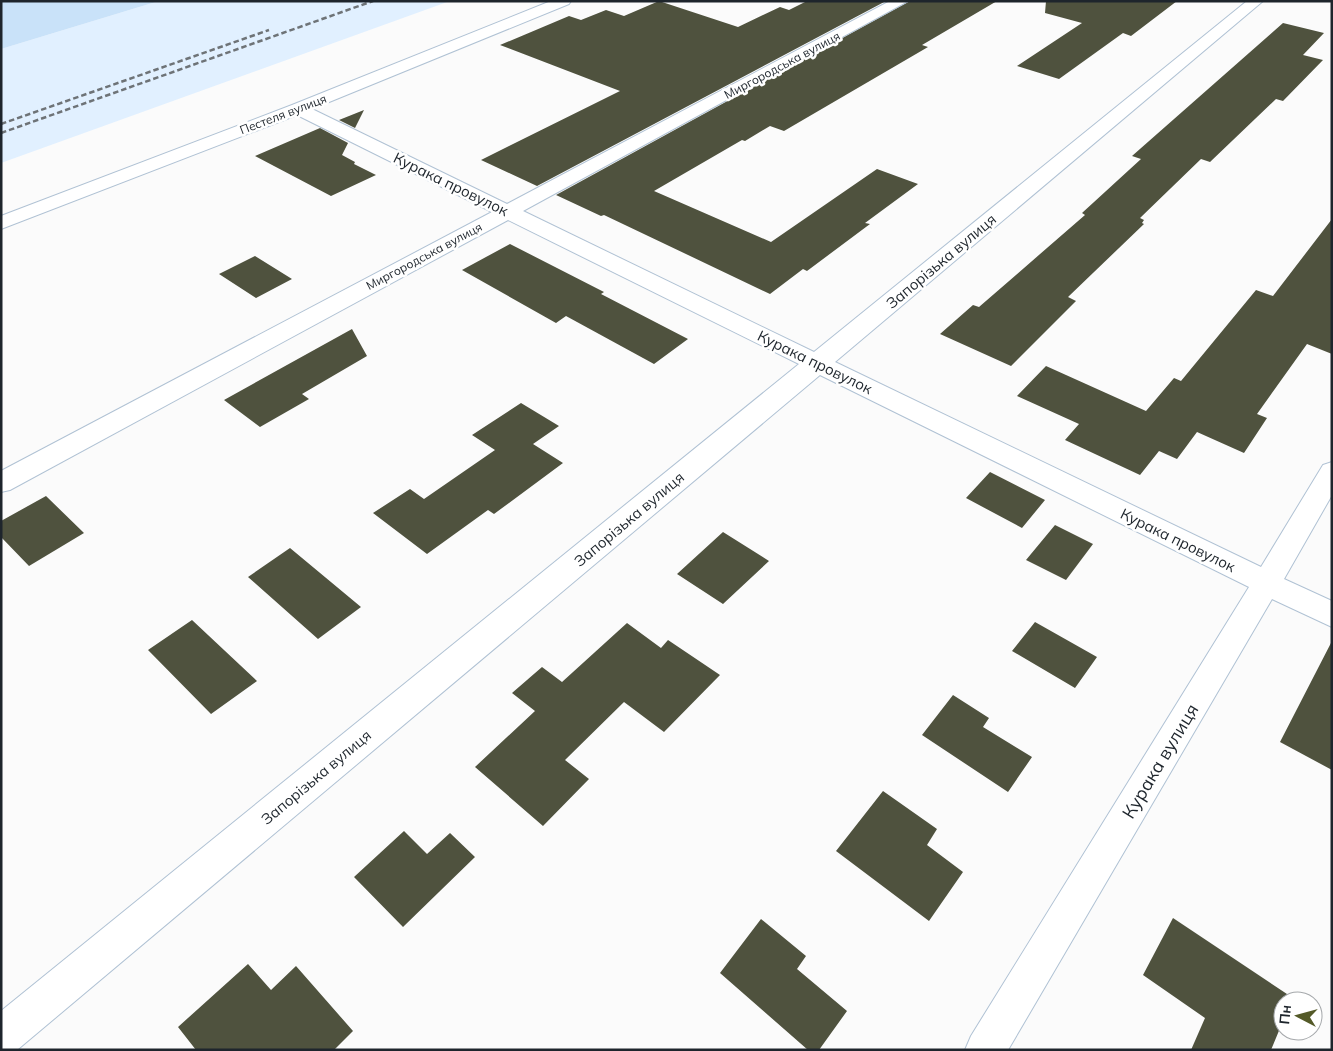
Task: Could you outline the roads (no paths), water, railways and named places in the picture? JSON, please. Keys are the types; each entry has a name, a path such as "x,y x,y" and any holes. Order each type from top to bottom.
{"street":[{"name":"Пестеля вулиця","path":"1,223 298,109 564,1"},
{"name":"Миргородська вулиця","path":"1,483 901,1"},
{"name":"Запорізька вулиця","path":"1,1037 1256,1"},
{"name":"Курака провулок","path":"298,109 1332,615"},
{"name":"Курака вулиця","path":"985,1050 1267,583 1332,471"}],"railway":[{"path":"1,133 373,1"},
{"path":"1,124 269,30"}]}
